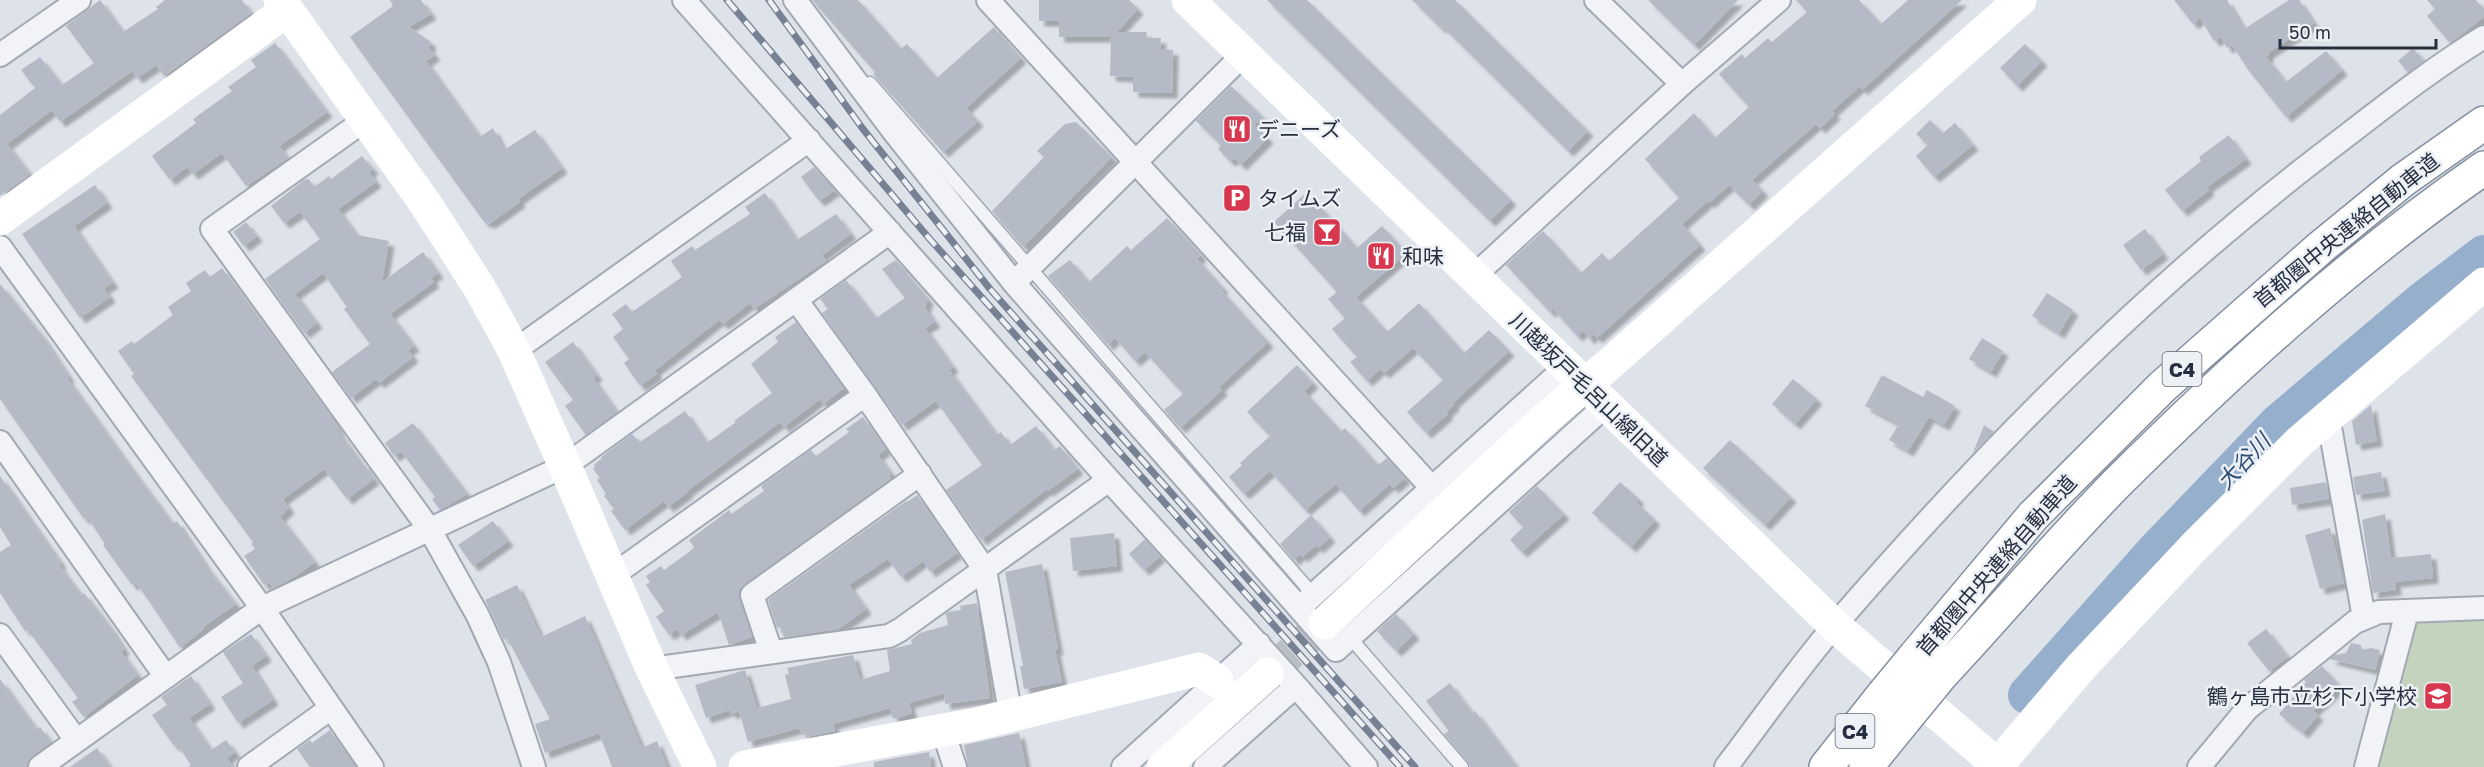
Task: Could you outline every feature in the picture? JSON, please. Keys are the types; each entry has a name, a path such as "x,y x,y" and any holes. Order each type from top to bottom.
{"main road":[{"name":"川越坂戸毛呂山線旧道","path":"1188,0 1835,626 1998,766"},
{"path":"0,219 290,3 365,120 457,250 514,351 652,669 700,767"},
{"path":"1312,616 1585,386 2010,3"},
{"name":"首都圏中央連絡自動車道","path":"1826,767 1883,695 2033,516 2163,386 2321,247 2403,180 2484,123"},
{"name":"首都圏中央連絡自動車道","path":"1866,767 1941,675 2116,485 2303,310 2374,249 2484,168"},
{"path":"1998,766 2081,667 2195,546 2300,441 2484,284"},
{"path":"1163,767 1274,668"},
{"path":"745,767 1011,717 1199,669 1217,681"}],"street":[{"path":"684,0 1274,668 1366,767"},
{"path":"796,0 894,132 1014,283 1312,616 1432,488 1585,386"},
{"path":"988,0 1432,488"},
{"path":"1596,0 1682,84"},
{"path":"1473,277 1682,84 1779,0"},
{"path":"0,55 76,1"},
{"path":"1726,767 1835,626 2051,390 2163,287 2270,194 2380,110 2484,37"},
{"path":"1014,283 1244,54"},
{"path":"365,120 212,229 430,530 478,616 499,662 534,767"},
{"path":"514,351 809,140"},
{"path":"40,767 262,608 565,466 890,232"},
{"path":"0,247 262,608 372,767"},
{"path":"797,301 865,395 985,570 1011,717"},
{"path":"612,576 865,395"},
{"path":"2328,416 2364,618"},
{"path":"0,442 166,677"},
{"path":"771,652 752,595 920,474"},
{"path":"652,669 889,636 1109,480"},
{"path":"2199,767 2247,709 2355,622 2379,612 2484,608"},
{"path":"2366,767 2406,612"},
{"path":"0,635 76,740"},
{"path":"1123,767 1217,681 1274,668"},
{"path":"1205,767 1274,668"},
{"path":"249,767 331,708"},
{"path":"943,731 955,767"}],"lane":[{"path":"796,0 1462,767"}],"green space":[{"name":"鶴ヶ島市立杉下小学校","path":"2484,595 2484,767 2376,767 2413,625 2446,600"}],"building":[{"path":"100,0 123,32 158,9 156,7 165,0 242,0 251,13 164,76 156,65 137,78 132,71 60,122 52,110 7,144 30,174 0,196 0,115 35,88 21,70 40,57 62,85 94,63 66,26"},
{"path":"390,0 421,0 431,14 409,27 431,42 429,48 435,55 426,61 480,137 493,128 504,150 535,130 562,168 518,199 520,202 489,224 488,221 485,223 350,37 393,6"},
{"path":"812,0 858,0 901,49 907,44 937,78 994,27 1021,58 966,108 978,121 943,152 873,74 875,72"},
{"path":"1039,0 1129,0 1138,9 1117,32 1147,32 1146,38 1161,38 1160,49 1173,50 1172,93 1133,92 1133,77 1110,76 1111,37 1059,37 1059,21 1039,21"},
{"path":"1267,0 1307,0 1511,200 1490,221"},
{"path":"1412,0 1455,0 1588,131 1568,151 1442,26 1441,28"},
{"path":"1648,0 1738,0 1694,45"},
{"path":"1796,0 1859,0 1881,24 1908,0 1962,0 1862,90 1860,86 1832,111 1835,114 1820,128 1816,124 1752,180 1763,191 1749,205 1729,185 1709,203 1708,201 1682,224 1700,245 1597,338 1593,334 1589,339 1583,331 1577,336 1553,309 1550,312 1506,265 1543,231 1581,273 1602,253 1609,261 1679,198 1645,159 1694,113 1715,138 1749,107 1719,74 1742,54 1745,58 1768,38 1772,42 1807,12"},
{"path":"2174,0 2227,0 2244,29 2289,0 2299,0 2314,23 2268,53 2266,57 2286,82 2326,51 2342,70 2286,117 2249,71 2232,45 2227,48 2221,37 2214,41 2200,18 2193,24"},
{"path":"2427,0 2476,0 2484,9 2484,17 2450,43 2427,16 2435,9"},
{"path":"275,43 327,112 279,146 288,158 246,186 222,153 193,174 187,167 170,180 152,156 196,123 193,119 232,91 228,87 256,67 251,60"},
{"path":"2025,44 2042,61 2017,86 2000,68"},
{"path":"2413,48 2424,61 2408,72 2398,61"},
{"path":"1231,86 1263,117 1254,125 1268,138 1241,165 1234,158 1230,161 1218,149 1221,145 1196,121"},
{"path":"1930,120 1943,133 1955,123 1973,145 1934,177 1916,156 1928,145 1916,134"},
{"path":"1076,122 1112,157 1023,247 992,211 1044,157 1037,151 1065,124"},
{"path":"2229,135 2246,159 2207,187 2209,190 2182,211 2165,190 2201,161 2199,157"},
{"path":"362,156 373,169 369,172 376,182 338,209 357,235 389,241 382,282 423,252 438,273 431,278 434,282 390,314 414,346 408,350 413,357 379,383 376,379 351,398 332,372 370,344 344,309 347,307 323,273 295,294 317,323 304,333 265,279 320,239 300,212 284,223 271,206 304,180 309,179 314,187 329,176 331,179"},
{"path":"814,167 835,190 819,201 801,177"},
{"path":"95,185 107,203 74,226 113,283 104,288 110,297 80,318 22,234"},
{"path":"1307,192 1357,248 1382,226 1407,253 1356,297 1387,332 1419,303 1464,353 1489,330 1509,351 1453,403 1454,405 1446,412 1448,414 1426,433 1407,412 1443,380 1413,348 1384,373 1380,369 1367,381 1350,362 1357,357 1332,329 1345,318 1328,299 1337,292 1274,222"},
{"path":"765,193 797,240 836,214 851,234 822,255 826,261 754,309 750,303 723,324 719,320 655,370 657,374 640,386 624,363 629,359 613,337 623,329 612,314 626,304 632,312 682,277 671,261 692,246 695,250 750,214 745,207"},
{"path":"1167,218 1201,255 1197,259 1223,288 1221,290 1268,342 1219,387 1222,390 1180,428 1164,410 1183,394 1145,352 1135,361 1115,338 1108,345 1048,276 1070,260 1089,282 1127,246 1131,250"},
{"path":"246,222 257,236 244,246 233,232"},
{"path":"2145,229 2163,254 2141,270 2123,245"},
{"path":"896,260 928,299 925,308 935,322 925,328 953,367 949,370 997,435 1001,432 1010,445 1036,426 1054,450 1060,446 1078,469 1048,491 1047,489 981,540 946,490 982,465 936,401 902,425 822,313 828,309 820,299 846,280 876,318 905,298 882,269"},
{"path":"222,268 374,479 347,499 324,469 283,499 289,508 280,517 315,562 296,576 273,588 269,582 264,585 244,556 255,549 251,544 253,542 131,376 134,374 118,351 132,341 134,344 173,315 168,307 191,291 186,283 205,270 210,277"},
{"path":"0,284 43,337 69,377 67,378 132,469 173,524 177,521 208,569 236,604 203,627 204,629 180,648 136,583 132,585 103,545 105,544 87,517 84,519 0,399"},
{"path":"2047,293 2073,310 2059,333 2032,316"},
{"path":"796,322 844,388 823,404 820,399 784,427 780,422 668,507 664,501 625,530 611,511 614,509 604,496 606,494 597,480 600,478 593,469 594,465 632,434 640,442 685,411 707,443 772,393 751,364 778,342 775,337"},
{"path":"1982,338 2003,351 1991,372 1969,359"},
{"path":"573,342 597,375 593,378 617,412 586,435 565,406 573,400 545,362"},
{"path":"1297,365 1313,383 1304,391 1341,431 1345,428 1378,465 1387,458 1405,478 1393,488 1390,484 1359,511 1336,484 1305,510 1270,471 1244,494 1229,477 1242,465 1240,463 1270,436 1247,412"},
{"path":"1882,375 1923,397 1927,390 1955,406 1944,425 1929,417 1908,451 1889,440 1899,424 1865,406"},
{"path":"1793,379 1817,399 1795,424 1772,404"},
{"path":"2371,405 2377,441 2356,445 2352,421"},
{"path":"863,417 886,449 878,455 891,473 889,475 891,478 739,590 739,599 752,637 729,645 718,612 681,635 677,629 669,635 656,617 664,611 646,585 650,582 646,576 661,566 664,570 689,552 694,547 689,540 729,510 731,514 764,491 761,486 811,450 816,456 849,432 846,429"},
{"path":"413,423 467,494 440,510 432,499 435,497 401,451 394,456 385,443"},
{"path":"1984,425 1994,432 1973,453"},
{"path":"1730,440 1791,497 1765,525 1703,468"},
{"path":"2381,472 2385,491 2356,495 2353,477"},
{"path":"0,476 61,563 59,565 81,595 84,593 110,627 124,649 121,652 138,675 84,717 72,702 78,698 27,629 25,631 0,593 0,552 11,545 0,527"},
{"path":"1620,482 1639,499 1636,502 1655,520 1631,547 1592,513"},
{"path":"2326,482 2329,499 2292,505 2290,488"},
{"path":"1537,486 1564,514 1522,552 1510,540 1523,527 1509,512"},
{"path":"917,495 957,553 930,572 923,561 901,577 888,559 849,585 866,609 838,629 784,637 780,627 777,628 768,600"},
{"path":"2385,514 2391,558 2431,554 2433,578 2395,582 2396,590 2373,593 2362,520"},
{"path":"1311,515 1330,537 1318,548 1316,545 1302,557 1300,554 1294,560 1280,544"},
{"path":"493,521 508,541 473,566 458,545"},
{"path":"2330,528 2344,583 2320,589 2305,535"},
{"path":"1114,533 1117,566 1073,571 1070,538"},
{"path":"1145,539 1160,556 1144,570 1129,554"},
{"path":"1042,564 1062,682 1024,689 1020,666 1023,666 1005,572"},
{"path":"517,585 541,637 585,616 642,748 657,741 667,767 612,767 599,733 545,753 535,724 550,719 507,638 504,640 485,600"},
{"path":"977,603 990,698 945,704 944,693 909,703 912,713 893,719 890,708 833,724 835,731 806,737 805,732 801,733 799,728 748,742 739,711 731,714 730,710 706,718 695,685 745,670 757,708 791,699 785,675 789,674 787,668 853,655 860,680 890,671 887,650 912,644 911,640 920,633 948,625 946,614 948,612 961,610 960,606"},
{"path":"1396,614 1414,634 1396,651 1377,631"},
{"path":"2266,629 2288,657 2269,671 2247,643"},
{"path":"251,634 266,656 252,666 273,700 238,723 221,697 243,683 223,652"},
{"path":"2351,643 2361,645 2362,650 2371,648 2380,650 2375,670 2330,659 2335,655 2346,653"},
{"path":"2322,666 2340,686 2313,711 2318,715 2303,733 2279,714 2306,682 2304,680"},
{"path":"191,676 210,704 189,718 211,750 226,740 235,752 227,758 233,767 188,767 191,765 177,744 174,746 152,715 167,705 161,697"},
{"path":"0,679 37,730 40,727 51,742 32,756 27,767 0,767"},
{"path":"1450,683 1472,713 1475,711 1517,767 1470,767 1444,734 1449,731 1426,701"},
{"path":"330,730 356,767 310,767 297,749 310,740 312,743"},
{"path":"1019,733 1026,767 968,767 964,745"},
{"path":"97,748 110,767 70,767"},
{"path":"929,752 931,767 874,767 874,762"}],"waterway":[{"name":"大谷川","path":"2027,695 2157,549 2278,423 2422,301 2484,254"}],"tunnel":[{"path":"1267,674 1325,623"}],"railway":[{"path":"727,0 928,237 1400,767"},
{"path":"769,0 863,129 990,289 1415,767"}],"place":[{"name":"デニーズ","path":"1237,129"},
{"name":"タイムズ","path":"1237,198"},
{"name":"七福","path":"1327,232"},
{"name":"和味","path":"1381,256"},
{"name":"鶴ヶ島市立杉下小学校","path":"2438,696"}]}
